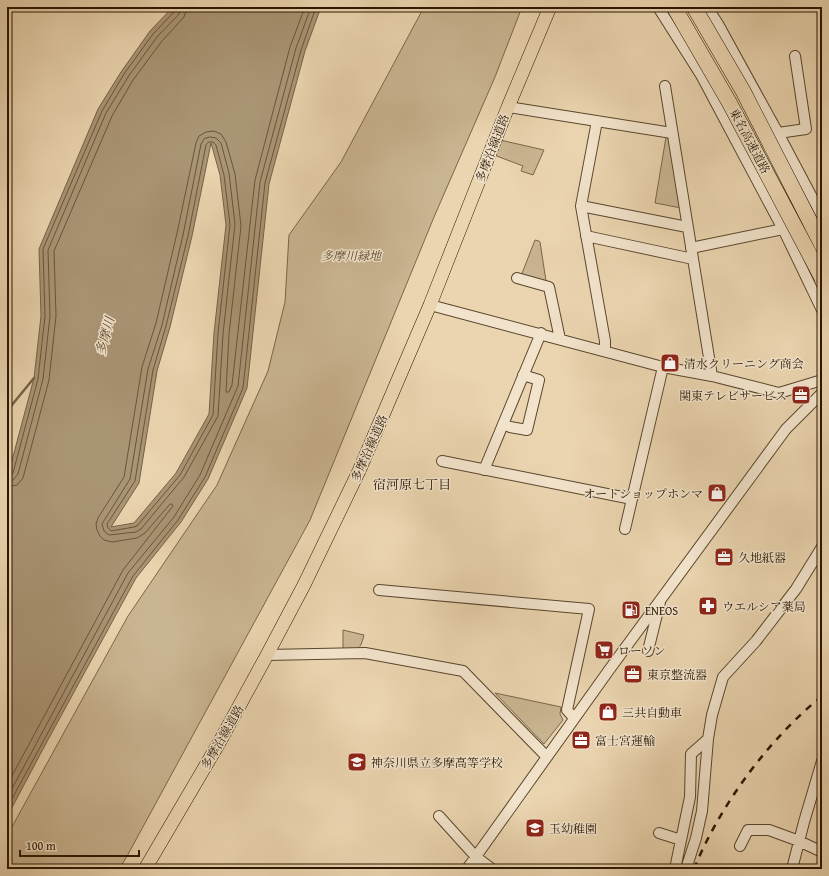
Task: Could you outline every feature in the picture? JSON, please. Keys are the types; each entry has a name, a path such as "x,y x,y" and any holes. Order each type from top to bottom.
{"highway":[{"name":"東名高速道路","path":"674,7 729,102 822,278"},
{"name":"東名高速道路","path":"694,7 743,92 822,245"}],"main road":[{"name":"多摩沿線道路","path":"145,869 215,750 267,655 304,584 359,471 430,305 508,107 550,7"}],"street":[{"path":"658,7 701,75 784,231 822,310"},
{"path":"691,248 784,231 822,217 778,133 718,24 707,7"},
{"path":"778,133 806,129 795,56"},
{"path":"665,86 712,376"},
{"path":"508,107 672,132"},
{"path":"597,121 581,206 605,341 605,351"},
{"path":"581,206 687,227"},
{"path":"586,236 693,259"},
{"path":"517,278 549,287 560,339"},
{"path":"430,305 663,367 712,376 779,393 822,380"},
{"path":"484,470 541,334"},
{"path":"625,528 663,367"},
{"path":"503,424 510,427 527,430 539,380 523,375"},
{"path":"467,869 546,756 786,429 822,393"},
{"path":"442,461 632,499"},
{"path":"686,869 696,838 702,811 708,739 712,715 723,677 756,641 796,589 822,547"},
{"path":"379,590 589,609 567,710 574,718"},
{"path":"648,651 661,598"},
{"path":"267,655 365,653 463,671 546,756"},
{"path":"675,869 690,797 691,754 708,739"},
{"path":"792,869 822,761"},
{"path":"439,816 476,857 492,869"},
{"path":"740,846 748,830 769,830 799,841 821,852"},
{"path":"659,833 681,840"}],"green space":[{"name":"多摩川緑地","path":"424,7 522,7 495,77 434,217 310,520 119,869 7,869 7,836 128,616 217,485 268,371 285,302 289,235 341,162"},
{"path":"666,137 669,140 681,208 655,203"},
{"path":"500,140 544,150 533,175 521,171 523,166 494,155"},
{"path":"535,240 540,242 546,281 521,276"},
{"path":"343,630 364,635 360,647 356,649 343,650"},
{"path":"495,693 561,707 560,714 563,720 544,744"}],"water":[{"name":"多摩川","path":"173,7 321,7 305,51 269,184 247,388 208,479 181,522 136,578 7,817 7,479 34,378 41,316 39,249 98,109 121,72 150,31","holes":["211,143 220,175 226,225 214,333 209,414 176,473 134,523 111,527 139,483 157,371 170,327 192,236"]}],"waterway":[{"path":"7,411 34,378"}],"railway":[{"path":"694,869 717,821 748,775 783,733 802,713 822,696"}],"place":[{"name":"清水クリーニング商会","path":"670,363"},
{"name":"関東テレビサービス","path":"801,395"},
{"name":"オートショップホンマ","path":"717,493"},
{"name":"久地紙器","path":"724,557"},
{"name":"ウエルシア薬局","path":"708,606"},
{"name":"ENEOS","path":"631,610"},
{"name":"ローソン","path":"604,650"},
{"name":"東京整流器","path":"633,674"},
{"name":"三共自動車","path":"608,712"},
{"name":"富士宮運輸","path":"581,740"},
{"name":"神奈川県立多摩高等学校","path":"357,762"},
{"name":"玉幼稚園","path":"535,828"}],"district":[{"name":"宿河原七丁目","path":"412,484"}]}
